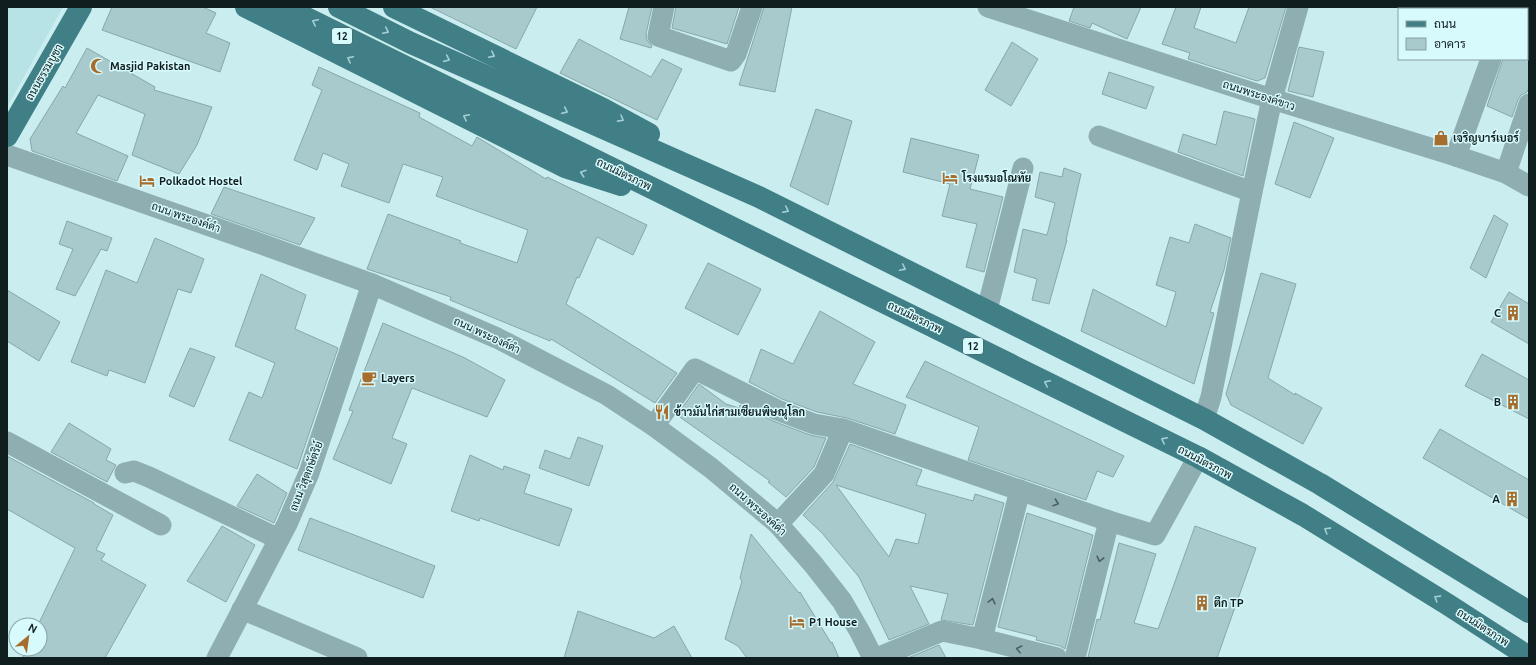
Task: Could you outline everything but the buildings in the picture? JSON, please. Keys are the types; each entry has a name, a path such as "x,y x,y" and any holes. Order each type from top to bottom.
{"main road":[{"name":"ถนนธรรมบูชา","path":"7,136 80,7"},
{"path":"246,7 565,167 700,211"},
{"name":"ถนนมิตรภาพ","path":"284,7 1198,457 1302,515 1529,657"},
{"name":"12","path":"339,7 411,43 760,197 1204,419 1320,484 1529,612"},
{"path":"394,7 603,109 760,197"}],"street":[{"path":"664,7 658,36 731,61 736,54 752,7"},
{"name":"ถนนพระองค์ขาว","path":"988,7 1031,14 1272,99 1506,173 1529,186"},
{"path":"1204,419 1211,396 1272,99 1298,7"},
{"path":"1456,156 1491,60"},
{"path":"1506,173 1529,104"},
{"path":"1099,136 1252,192"},
{"name":"ถนน พระองค์ดำ","path":"7,155 254,241 372,284 497,338 607,395 654,426 711,468 778,524 813,564 842,601 860,632 872,658"},
{"path":"987,310 1023,168"},
{"name":"ถนน วิสุตกษัตริย์","path":"217,658 287,524 309,473 372,284"},
{"path":"654,426 695,369 777,410 814,424 842,429 1109,521 1155,535 1198,457"},
{"path":"778,524 824,474 842,429"},
{"path":"7,442 161,525"},
{"path":"125,473 134,470 279,539"},
{"path":"982,639 1020,490"},
{"path":"1075,658 1109,521"},
{"path":"242,609 357,658"},
{"path":"877,658 942,631 982,639 1057,658"}],"shaded area":[{"path":"7,7 63,7 7,107"}],"place":[{"name":"Masjid Pakistan","path":"98,66"},
{"name":"เจริญบาร์เบอร์","path":"1441,138"},
{"name":"โรงแรมอโณทัย","path":"950,178"},
{"name":"Polkadot Hostel","path":"147,181"},
{"name":"C","path":"1513,313"},
{"name":"Layers","path":"369,378"},
{"name":"B","path":"1513,402"},
{"name":"ข้าวมันไก่สามเซียนพิษณุโลก","path":"662,412"},
{"name":"A","path":"1512,499"},
{"name":"ตึก TP","path":"1202,603"},
{"name":"P1 House","path":"797,622"}]}
